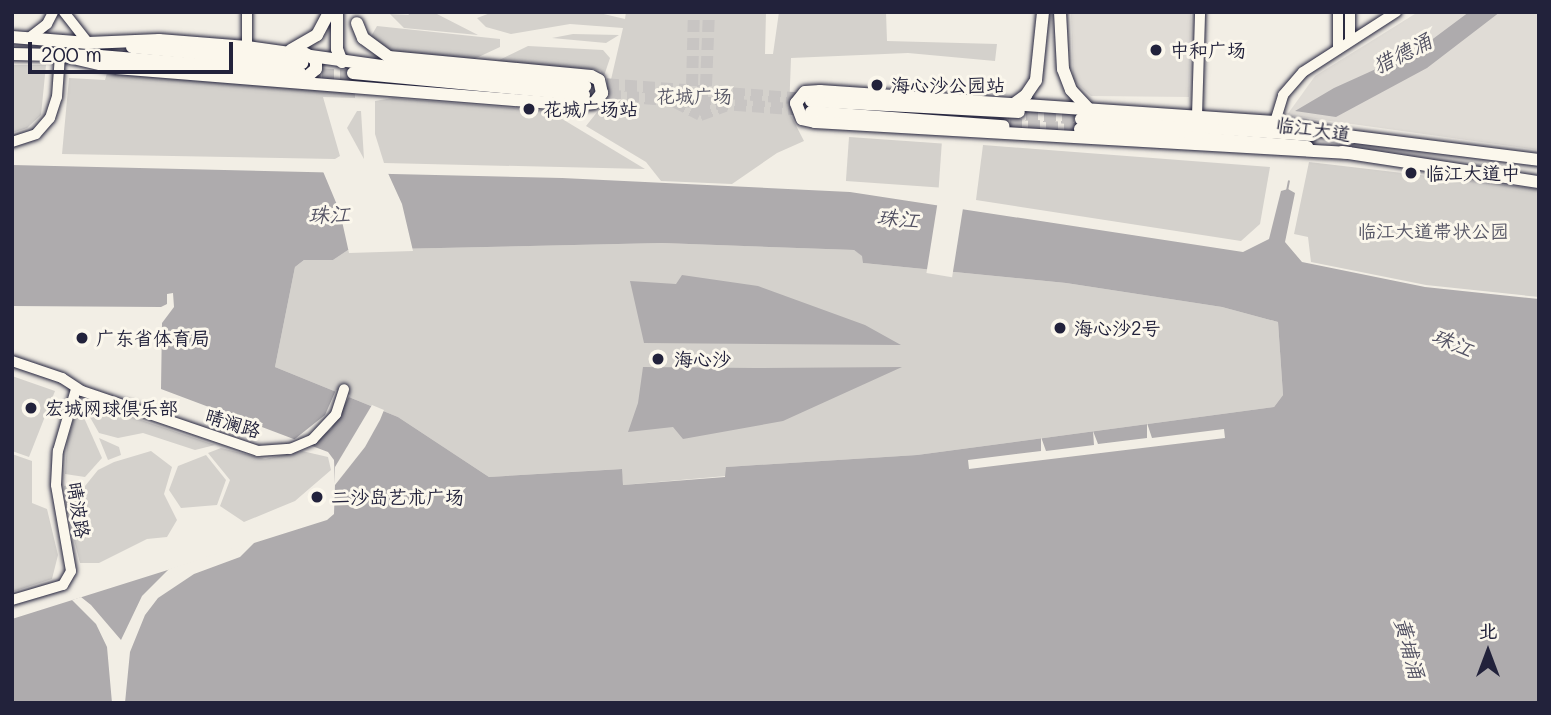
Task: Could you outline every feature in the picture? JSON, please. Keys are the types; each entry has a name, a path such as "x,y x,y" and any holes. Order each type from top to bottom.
{"main road":[{"path":"88,43 159,40 286,51 312,39 330,12"},
{"path":"337,12 340,58 353,73 377,83"},
{"path":"1001,113 1031,89 1041,59 1043,12"},
{"path":"1060,12 1061,59 1082,124"},
{"path":"353,73 586,105 598,100 602,88 591,76 389,57 365,40 357,17"},
{"path":"357,17 366,49 395,79"},
{"path":"12,37 301,67 359,86 395,79"},
{"path":"286,51 301,67"},
{"path":"12,54 60,55 116,68 301,67 340,58 395,79"},
{"path":"1041,59 1050,66 1061,59"},
{"path":"359,86 395,79 585,90"},
{"path":"1082,124 1061,107 812,91 801,94 796,103 799,115 814,122 1082,124 1197,116 1275,122 1352,137"},
{"path":"1061,107 1001,113 811,106 974,123 1082,124"},
{"name":"临江大道","path":"1082,124 1352,137 1539,160"},
{"name":"临江大道","path":"1082,124 1272,142 1539,181"}],"street":[{"path":"29,38 47,24 52,12"},
{"path":"64,12 88,43"},
{"path":"247,12 247,47"},
{"path":"1197,116 1200,12"},
{"path":"1338,12 1338,49"},
{"path":"1350,12 1350,40"},
{"path":"1275,122 1277,106 1291,84 1350,40 1396,12"},
{"path":"12,142 36,134 50,118 57,97 60,55"},
{"name":"晴澜路","path":"12,361 62,378 76,389 248,449 295,448 330,423 344,389"},
{"name":"晴波路","path":"12,600 63,584 71,570 56,485 58,451 76,389"}],"shaded area":[{"path":"1071,12 1191,12 1189,97 1091,96 1073,80"},
{"path":"1418,12 1539,12 1539,150 1287,115 1315,76"}],"green space":[{"path":"407,12 437,14 478,35 404,28 390,14 409,15"},
{"name":"花城广场","path":"493,12 595,12 625,19 626,12 766,12 765,54 773,54 779,12 886,12 887,41 997,44 995,61 908,53 791,58 789,112 804,141 777,153 732,184 661,181 646,162 586,126 606,101 623,28 570,24 511,34 486,27 477,18"},
{"path":"377,26 500,39 500,47 472,60 388,52 369,40"},
{"path":"573,34 619,35 606,43 552,38"},
{"path":"528,46 603,50 610,58 603,79 601,71 594,69 491,64"},
{"path":"12,65 46,65 41,115 27,128 12,133"},
{"path":"107,73 355,92 355,98 323,97 340,156 335,159 62,154 69,78 105,80"},
{"path":"393,98 549,111 645,169 384,163 375,134 375,101"},
{"path":"357,111 361,111 364,159 347,128"},
{"path":"849,137 942,143 939,187 846,181"},
{"path":"983,145 1270,167 1260,224 1241,241 976,200"},
{"name":"临江大道带状公园","path":"1309,162 1539,189 1539,297 1426,285 1311,262 1308,237 1294,234"},
{"path":"662,243 854,250 863,256 863,263 1066,283 1222,307 1278,322 1283,395 1274,407 917,455 726,467 726,476 623,485 621,469 489,477 398,417 275,367 295,267 304,260 333,260 348,250"},
{"name":"宏城网球俱乐部","path":"12,376 55,391 29,457 12,451"},
{"path":"91,402 215,445 195,450 143,433 118,438 99,433 87,412"},
{"path":"81,411 102,458 85,477 65,474 67,443 75,413"},
{"path":"99,438 119,447 121,455 108,460"},
{"path":"221,448 265,459 302,451 328,457 331,470 295,501 244,522 220,506 230,480 208,453"},
{"path":"151,451 172,467 164,494 177,520 167,537 147,539 99,563 80,563 69,520 81,513 85,486 98,470 114,462"},
{"path":"12,454 32,461 32,503 47,509 58,555 52,579 12,592"},
{"path":"206,455 226,480 217,505 181,508 169,490 178,466"},
{"path":"80,483 77,511 67,514 64,486"}],"water":[{"path":"1469,12 1500,12 1427,68 1336,117 1295,111 1334,88 1418,50"},
{"path":"12,165 562,178 850,192 1243,252 1269,239 1281,191 1288,189 1295,193 1285,242 1302,262 1425,287 1539,299 1539,703 12,703 12,619 327,520 334,514 335,484 334,460 328,452 161,389 162,323 174,307 173,293 167,294 167,304 161,307 12,306","holes":["662,243 854,250 862,256 863,263 1066,283 1222,307 1278,322 1283,395 1274,407 917,455 726,467 725,477 623,485 622,469 489,477 398,417 275,367 295,267 304,260 333,260 348,250"]},
{"path":"682,275 758,286 865,325 901,345 644,343 630,281 676,284"},
{"path":"643,367 902,367 783,421 683,439 673,427 628,432 638,403"}],"pier":[{"path":"322,169 387,171 402,204 413,251 349,253 340,212"},
{"path":"938,200 964,204 952,277 926,273"},
{"path":"336,390 350,395 331,429 307,448 291,442 325,415"},
{"path":"372,405 384,410 380,420 365,447 335,485 335,467"},
{"path":"1147,423 1152,438 1224,429 1225,438 969,469 968,460 1041,451 1041,437 1046,451 1094,445 1093,431 1098,444 1147,438"},
{"path":"256,541 240,557 194,574 158,598 145,615 130,652 125,703 112,703 107,647 96,624 72,600 81,597 91,605 121,640 142,596 169,569"}],"waterway":[{"path":"1287,191 1289,181"}],"tunnel":[{"path":"692,86 694,12"},
{"path":"706,86 709,12"},
{"path":"304,73 363,77"},
{"path":"589,83 809,99"},
{"path":"573,93 806,110"},
{"path":"675,102 700,115 725,106"},
{"path":"1008,113 1081,119"},
{"path":"992,123 1080,129"}],"place":[{"name":"中和广场","path":"1156,50"},
{"name":"海心沙公园站","path":"877,85"},
{"name":"花城广场站","path":"529,109"},
{"name":"临江大道中","path":"1411,173"},
{"name":"海心沙2号","path":"1060,328"},
{"name":"广东省体育局","path":"82,338"},
{"name":"海心沙","path":"658,359"},
{"name":"宏城网球俱乐部","path":"31,408"},
{"name":"二沙岛艺术广场","path":"317,497"}],"water label":[{"name":"猎德涌","path":"1402,53"},
{"name":"珠江","path":"329,214"},
{"name":"珠江","path":"898,218"},
{"name":"珠江","path":"1453,342"},
{"name":"黄埔涌","path":"1410,648"}]}
